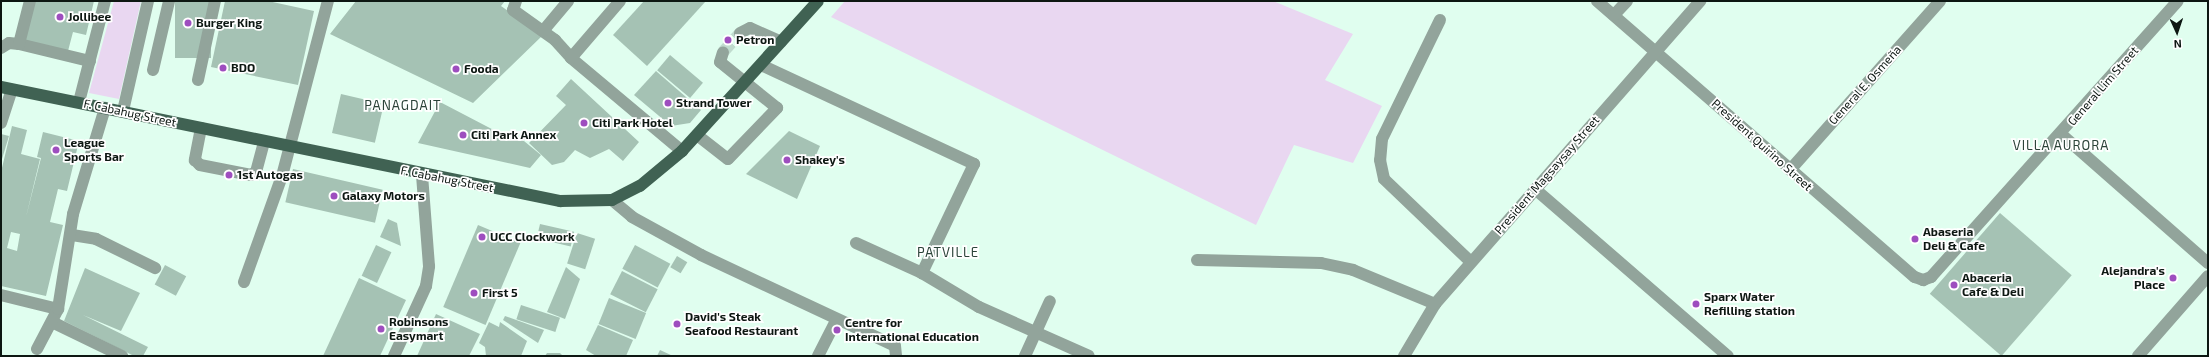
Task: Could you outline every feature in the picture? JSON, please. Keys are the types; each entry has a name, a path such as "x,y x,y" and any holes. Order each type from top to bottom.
{"main road":[{"name":"F. Cabahug Street","path":"7,88 123,111 264,142 560,201 612,200 640,186 682,151 818,1"}],"street":[{"path":"19,44 30,1"},
{"path":"79,102 104,1"},
{"path":"123,111 148,1"},
{"path":"153,70 169,1"},
{"path":"198,80 215,1"},
{"path":"244,282 290,147 328,1"},
{"path":"516,1 513,10 543,31 571,58 682,151"},
{"path":"543,31 568,1"},
{"path":"571,58 620,1"},
{"name":"President Quirino Street","path":"1597,1 1656,50 1914,278 1923,280 1930,277"},
{"path":"1614,15 1627,1"},
{"name":"President Magsaysay Street","path":"1404,356 1418,326 1434,304 1700,1"},
{"name":"General E. Osmeña","path":"1790,170 1940,1"},
{"name":"General Lim Street","path":"1930,277 2061,134 2178,1"},
{"path":"1440,20 1382,139 1380,160 1384,179 1471,262"},
{"path":"740,32 750,28 781,42"},
{"path":"1,48 9,43 19,44 90,61"},
{"path":"697,135 728,159 777,108 720,62 723,52"},
{"path":"761,65 974,164 922,273"},
{"path":"1,123 7,88"},
{"path":"37,349 58,309 72,235 73,214 105,108"},
{"path":"201,128 195,160 214,168 252,175 256,172 264,142"},
{"path":"2061,134 2208,263"},
{"path":"394,356 426,286 429,266 422,174"},
{"path":"1535,189 1728,356"},
{"path":"612,200 632,217 701,255 836,321 895,346 896,356"},
{"path":"72,235 96,239 155,268"},
{"path":"856,243 922,273 979,307 1036,334 1089,356"},
{"path":"1197,260 1321,263 1353,270 1434,304"},
{"path":"2138,356 2208,276"},
{"path":"1,295 58,309"},
{"path":"1025,356 1050,301"},
{"path":"818,356 836,321"},
{"path":"52,322 122,356"}],"shaded area":[{"path":"114,1 141,1 119,99 89,93"},
{"path":"845,1 1273,1 1353,34 1325,80 1382,106 1353,163 1294,145 1256,225 831,17"}],"building":[{"name":"Jollibee","path":"33,1 94,1 86,35 73,32 68,51 24,41"},
{"path":"175,1 211,1 211,58 175,58"},
{"path":"225,1 268,1 314,11 298,85 211,67"},
{"name":"Fooda","path":"356,1 505,1 501,6 543,35 473,103 330,34"},
{"path":"644,1 706,1 647,66 613,35"},
{"path":"670,55 703,83 690,98 657,70"},
{"name":"Strand Tower","path":"656,71 701,110 690,123 671,126 634,95"},
{"name":"Citi Park Hotel","path":"571,79 639,142 623,161 609,149 590,158 575,150 564,162 552,165 529,143 566,105 556,96"},
{"path":"341,94 384,104 375,143 332,133"},
{"name":"Citi Park Annex","path":"440,102 509,138 513,132 541,155 530,168 418,143"},
{"path":"12,126 27,130 21,154 40,159 26,217 41,158 37,157 43,132 79,141 67,191 58,189 50,222 63,225 46,296 1,286 1,172","holes":["11,232 20,234 17,251 7,248"]},
{"name":"Shakey's","path":"789,131 820,146 797,199 746,174"},
{"path":"1,134 9,136 2,159 1,159"},
{"name":"Galaxy Motors","path":"293,169 383,190 375,223 285,202"},
{"path":"2000,213 2072,275 2002,356 1930,294"},
{"path":"388,219 397,223 401,246 380,237"},
{"path":"540,224 574,232 571,246 537,239"},
{"path":"478,225 520,243 486,325 443,307"},
{"path":"577,233 595,239 585,269 567,263"},
{"path":"376,245 391,252 377,283 362,276"},
{"path":"635,245 670,264 658,288 622,269"},
{"path":"677,256 687,262 681,273 670,267"},
{"path":"165,265 186,276 176,296 155,284"},
{"path":"566,267 580,279 565,319 547,312"},
{"path":"85,268 140,293 121,331 83,315 148,347 143,356 134,356 64,321"},
{"path":"622,271 658,289 646,312 610,294"},
{"path":"359,278 406,300 380,356 323,356"},
{"path":"609,298 646,313 636,339 599,324"},
{"path":"521,305 560,318 555,332 516,319"},
{"path":"436,314 480,334 469,356 417,356"},
{"path":"505,316 544,330 538,343 503,320"},
{"path":"489,322 499,327 500,322 527,341 521,356 486,356 485,347 479,343"},
{"path":"598,325 633,340 626,356 596,356 586,350"},
{"path":"660,350 673,356 657,356"},
{"path":"547,353 560,353 563,356 545,356"}],"tunnel":[{"path":"723,52 740,33"}],"place":[{"name":"Jollibee","path":"60,17"},
{"name":"Burger King","path":"188,23"},
{"name":"Petron","path":"728,40"},
{"name":"BDO","path":"223,68"},
{"name":"Fooda","path":"456,69"},
{"name":"Strand Tower","path":"668,103"},
{"name":"Citi Park Hotel","path":"584,123"},
{"name":"Citi Park Annex","path":"463,135"},
{"name":"League Sports Bar","path":"56,150"},
{"name":"Shakey's","path":"787,160"},
{"name":"1st Autogas","path":"229,175"},
{"name":"Galaxy Motors","path":"334,196"},
{"name":"UCC Clockwork","path":"482,237"},
{"name":"Abaseria Deli & Cafe","path":"1915,239"},
{"name":"Alejandra's Place","path":"2173,278"},
{"name":"Abaceria Cafe & Deli","path":"1954,285"},
{"name":"First 5","path":"474,293"},
{"name":"Sparx Water Refilling station","path":"1696,304"},
{"name":"David's Steak Seafood Restaurant","path":"677,324"},
{"name":"Robinsons Easymart","path":"381,329"},
{"name":"Centre for International Education","path":"837,330"}],"district":[{"name":"PANAGDAIT","path":"403,105"},
{"name":"VILLA AURORA","path":"2061,145"},
{"name":"PATVILLE","path":"948,252"}]}
